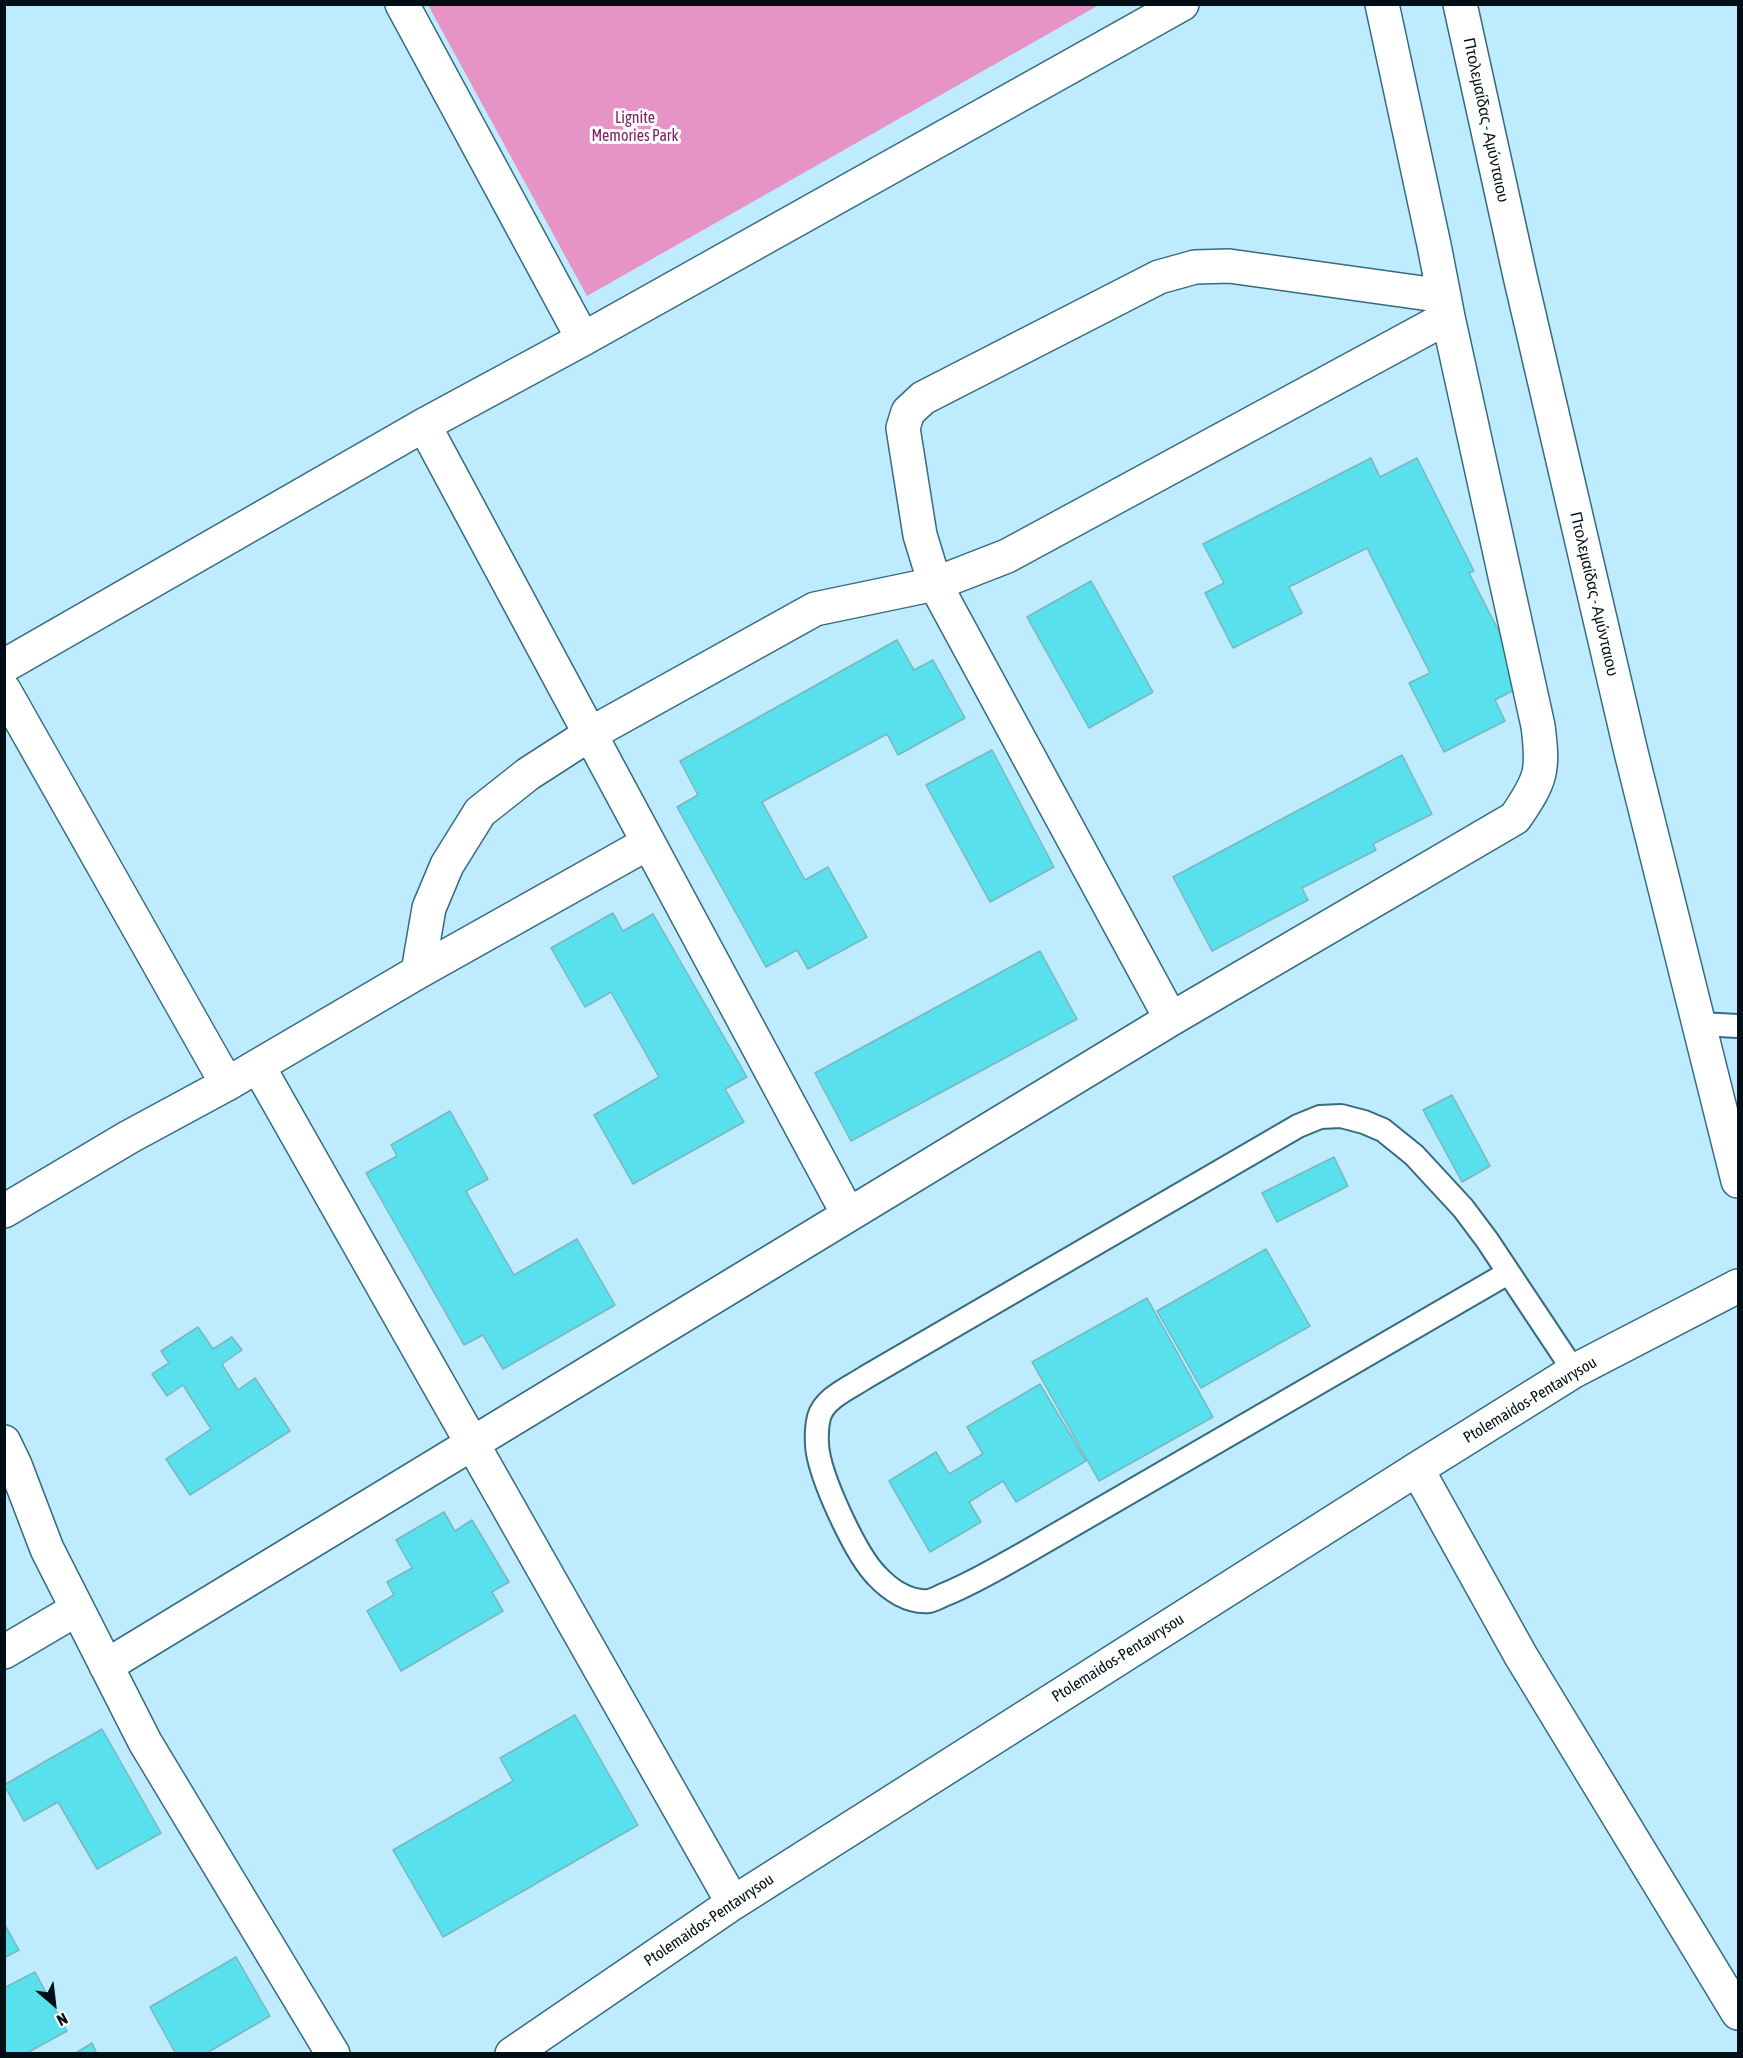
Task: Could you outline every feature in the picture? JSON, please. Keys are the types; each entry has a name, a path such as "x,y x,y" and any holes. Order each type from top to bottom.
{"street":[{"path":"402,4 584,339"},
{"path":"4,666 424,425 584,339 1182,4"},
{"path":"106,1666 1171,1019 1515,818 1538,781 1542,758 1538,726 1382,4"},
{"name":"Πτολεμαίδας - Αμύνταιου","path":"1460,4 1520,276 1617,694 1738,1181"},
{"path":"1171,1019 934,584 920,535 903,428 908,412 923,398 1159,277 1195,267 1229,266 1446,306"},
{"path":"418,972 429,908 447,865 480,812 528,774 590,734 815,609 934,584 1007,556 1446,306"},
{"path":"424,425 848,1214"},
{"path":"4,690 227,1084"},
{"path":"4,1211 129,1137 227,1084 418,972 648,843"},
{"path":"258,1066 733,1903"},
{"name":"Ptolemaidos-Pentavrysou","path":"512,2054 733,1903 1417,1469 1574,1371 1738,1286"},
{"path":"4,1442 47,1549 145,1742 333,2054"},
{"path":"1417,1469 1521,1656 1738,2013"},
{"path":"4,1652 77,1609"}],"lane":[{"path":"1699,1024 1738,1026"},
{"path":"1508,1273 1013,1560 964,1587 929,1601 910,1598 893,1591 875,1575 852,1539 819,1458 817,1443 819,1416 826,1403 866,1377 1298,1126 1320,1117 1341,1116 1364,1122 1383,1130 1414,1155 1463,1208 1487,1240 1574,1371"}],"green space":[{"name":"Lignite Memories Park","path":"428,5 1099,5 587,296"}],"building":[{"path":"1371,458 1380,477 1417,458 1474,571 1469,573 1526,684 1495,700 1505,721 1444,752 1409,683 1430,673 1367,548 1289,587 1302,613 1233,648 1205,593 1224,583 1203,544"},
{"path":"1091,581 1153,692 1089,728 1027,617"},
{"path":"897,640 914,670 933,660 965,718 898,755 887,734 762,802 805,880 828,867 867,937 808,969 797,950 766,967 677,807 698,795 680,761"},
{"path":"992,750 1054,867 990,902 926,785"},
{"path":"1402,755 1432,814 1373,844 1376,850 1302,888 1308,900 1212,951 1173,877"},
{"path":"613,913 623,931 653,914 747,1077 725,1089 744,1122 633,1184 594,1115 659,1077 611,992 585,1007 551,948"},
{"path":"1040,951 1077,1019 851,1141 815,1073"},
{"path":"1452,1095 1490,1166 1462,1182 1423,1110"},
{"path":"450,1111 488,1179 466,1191 514,1275 577,1239 615,1305 503,1369 483,1335 464,1345 366,1173 397,1156 391,1145"},
{"path":"1334,1157 1348,1186 1277,1222 1262,1193"},
{"path":"1266,1249 1310,1326 1201,1388 1157,1311"},
{"path":"1147,1298 1213,1417 1099,1481 1032,1362"},
{"path":"198,1327 213,1349 232,1337 242,1350 222,1364 238,1390 255,1378 290,1431 190,1495 166,1459 211,1429 183,1385 167,1396 152,1374 169,1363 161,1351"},
{"path":"1040,1384 1086,1461 1016,1502 1003,1481 969,1502 981,1522 930,1552 889,1481 936,1452 949,1474 983,1454 967,1427"},
{"path":"444,1512 455,1531 472,1520 509,1582 492,1592 503,1611 401,1671 367,1611 394,1595 387,1582 412,1568 396,1540"},
{"path":"575,1715 638,1825 443,1937 393,1850 513,1781 500,1758"},
{"path":"102,1729 161,1833 97,1869 58,1802 24,1821 4,1785"},
{"path":"4,1923 19,1950 4,1958"},
{"path":"236,1957 270,2016 205,2054 176,2054 150,2007"},
{"path":"35,1972 67,2031 25,2054 4,2054 4,1988"},
{"path":"92,2043 97,2054 74,2054"}]}
